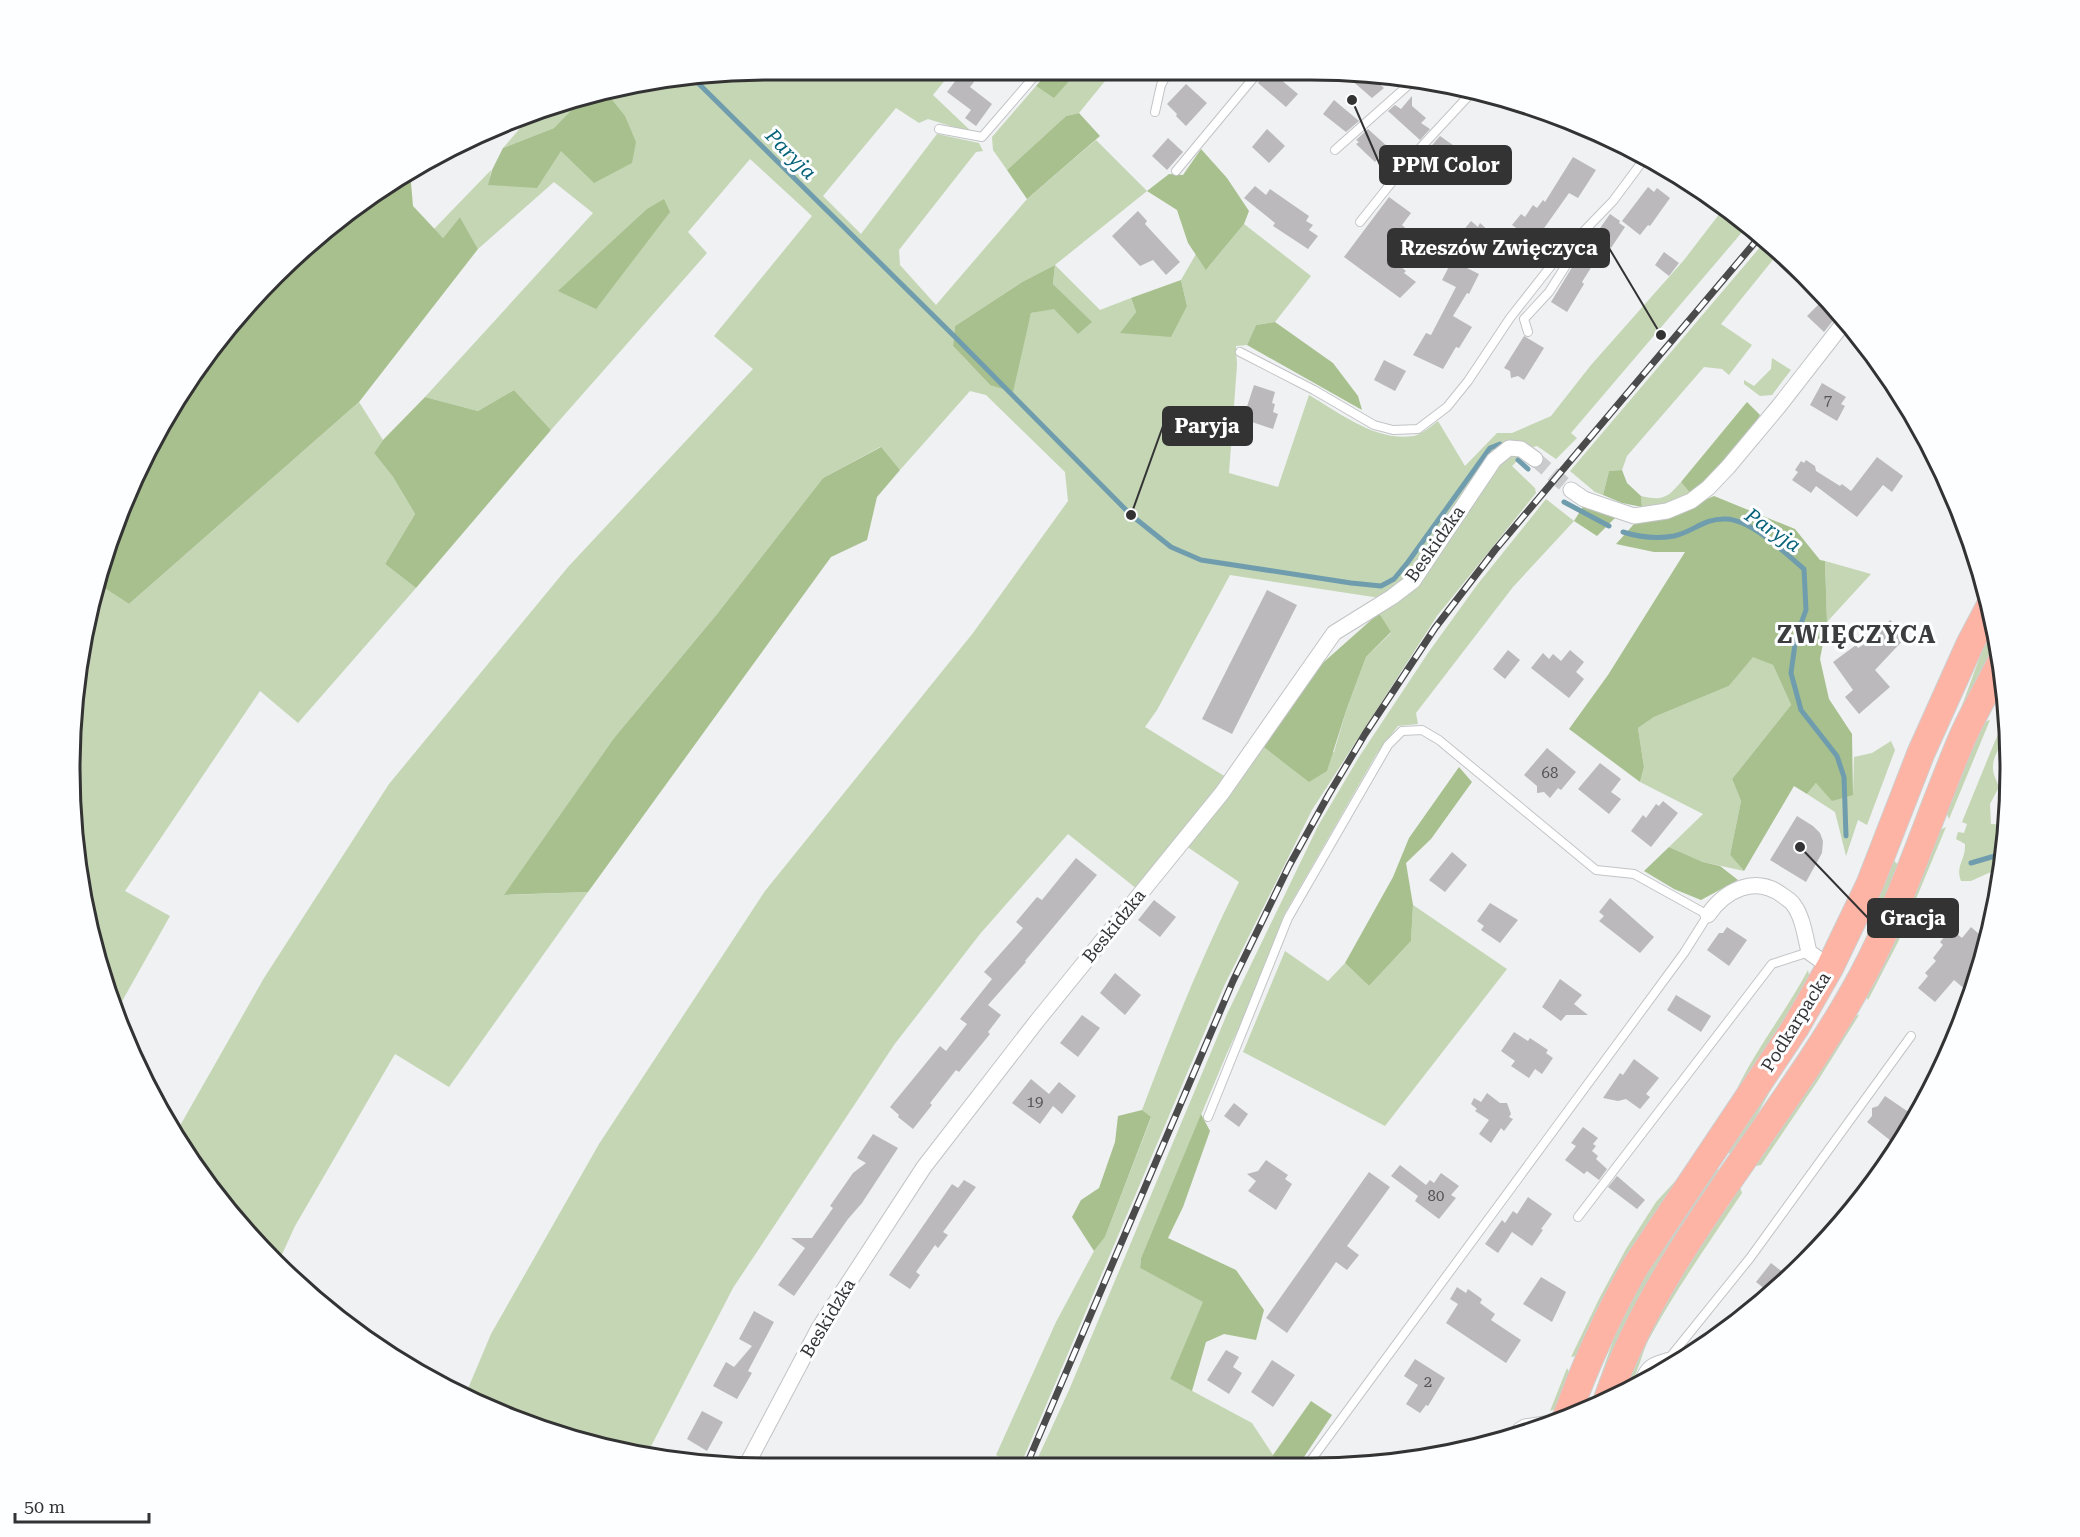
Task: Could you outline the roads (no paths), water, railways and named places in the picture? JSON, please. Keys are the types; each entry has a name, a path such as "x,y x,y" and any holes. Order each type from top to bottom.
{"highway":[{"name":"Podkarpacka","path":"1570,1407 1585,1367 1617,1299 1635,1268 1795,1028 1820,959 1851,926 1916,766 1983,618"},
{"name":"Podkarpacka","path":"1612,1388 1628,1349 1654,1298 1734,1173 1820,1046 1863,975 1917,854 1962,739 1994,675"},
{"path":"1916,766 1916,808 1901,852 1902,856 1907,859 1917,854"},
{"path":"1849,999 1849,969 1868,930 1867,925 1862,923 1851,926"}],"street":[{"path":"1571,490 1584,499 1634,516 1667,511 1691,501 1708,488 1728,467 1840,327"},
{"name":"Beskidzka","path":"751,1457 819,1328 924,1167 1037,1021 1222,794 1334,633 1392,597 1413,580 1494,460 1509,448 1521,449 1535,459"},
{"path":"1708,915 1717,902 1733,891 1750,886 1764,886 1778,892 1792,903 1820,959"}],"lane":[{"path":"939,129 982,137 1031,80"},
{"path":"1155,112 1164,80"},
{"path":"1176,171 1252,80"},
{"path":"1335,150 1407,86"},
{"path":"1360,222 1411,158 1467,98"},
{"path":"1240,352 1314,390 1374,425 1393,430 1418,429 1447,406 1468,381 1510,318 1564,251 1612,201 1641,164"},
{"path":"1528,332 1524,319 1549,292 1565,267 1564,251"},
{"path":"1208,1118 1288,918 1388,745 1402,731 1422,730 1439,740 1596,870 1634,874 1708,915 1684,953 1313,1458"},
{"path":"1578,1217 1772,964 1820,959"},
{"path":"1672,1355 1750,1258 1911,1036"},
{"path":"1642,1372 1644,1368 1654,1361 1670,1356"}],"waterway":[{"name":"Paryja","path":"698,83 1131,515 1171,547 1201,560 1381,586 1394,579 1490,448 1500,444"},
{"path":"1518,460 1528,469"},
{"path":"1564,502 1609,526"},
{"name":"Paryja","path":"1623,532 1648,537 1668,537 1718,519 1736,521 1768,538 1804,569 1806,610 1796,637 1791,673 1801,710 1837,756 1844,777 1846,836"},
{"name":"Paryja","path":"1971,863 1995,856"}],"tunnel":[{"path":"1535,459 1571,490"}],"railway":[{"path":"1030,1458 1233,981 1289,866 1329,794 1365,734 1435,628 1495,550 1756,242"}],"place":[{"name":"PPM Color","path":"1352,100"},
{"name":"Rzeszów Zwięczyca","path":"1661,335"},
{"name":"Paryja","path":"1131,515"},
{"name":"Gracja","path":"1800,847"}],"district":[{"name":"ZWIĘCZYCA","path":"1857,635"}]}
